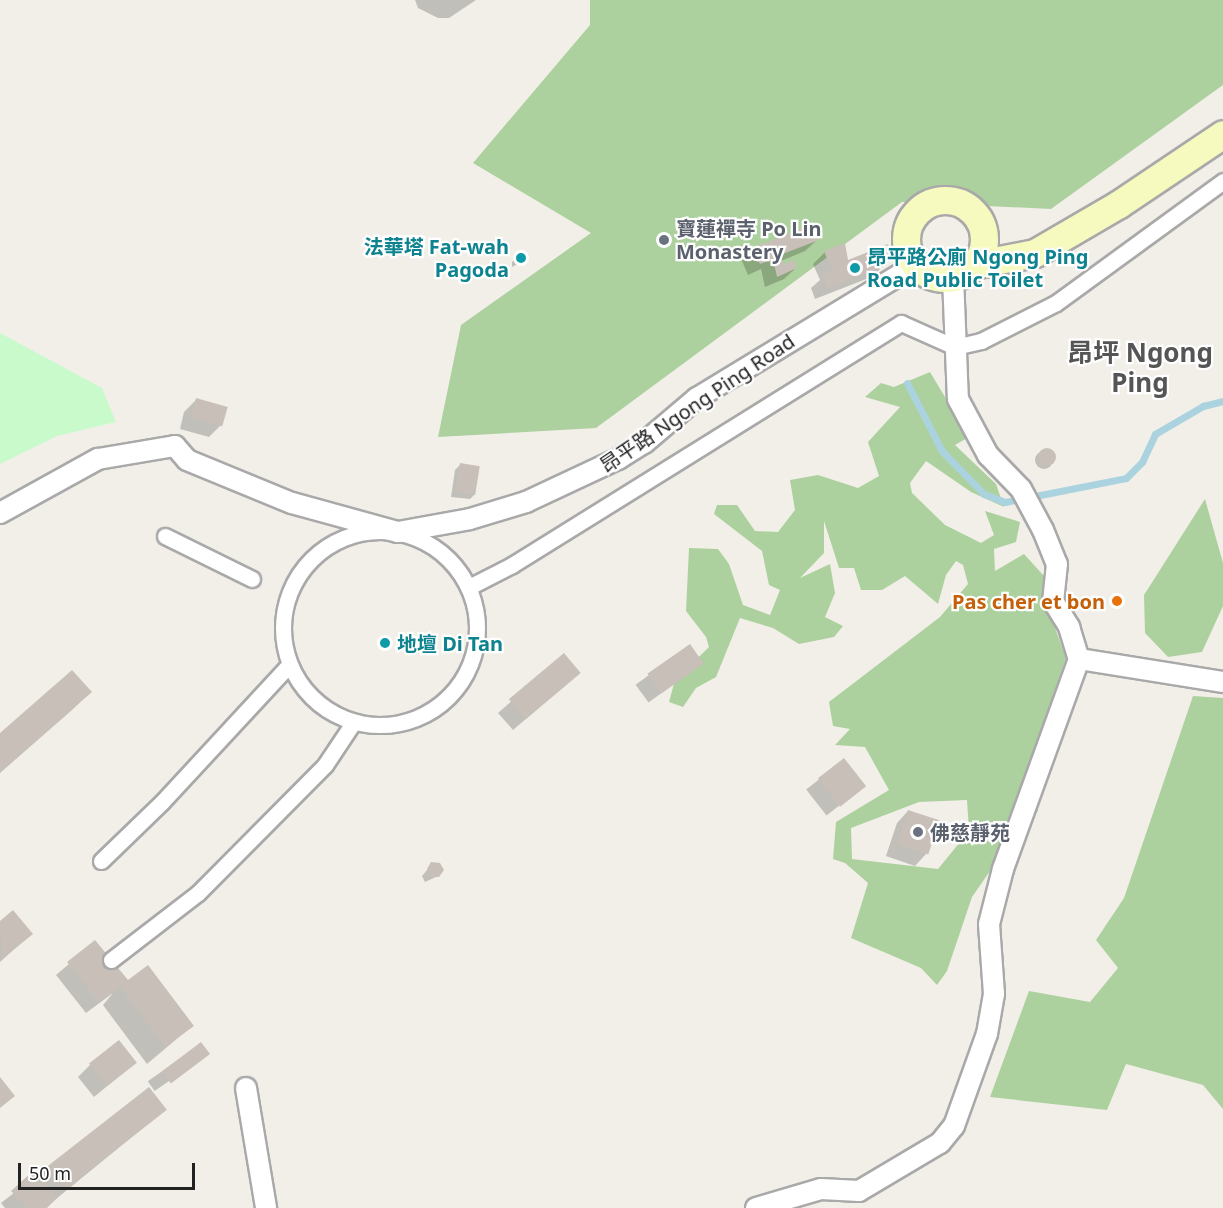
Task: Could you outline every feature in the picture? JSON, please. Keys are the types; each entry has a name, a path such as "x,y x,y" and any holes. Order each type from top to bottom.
{"main road":[{"path":"963,271 982,249 983,231 974,214 958,202 928,204 913,218 906,237 916,265 932,276 963,271 1035,253 1119,204 1223,134"},
{"path":"983,231 1035,253"}],"street":[{"path":"469,587 512,566 901,323 955,347 981,341 1056,303 1223,181"},
{"name":"昂平路 Ngong Ping Road","path":"398,532 470,519 526,502 588,475 644,443 697,398 916,265"},
{"path":"756,1208 821,1189 859,1191 940,1143 954,1126 987,1034 994,994 989,924 1003,869 1078,659 1069,627 1053,601 1057,564 1034,513 1021,489 988,455 967,421 958,399 955,347 963,271"},
{"path":"0,513 98,459 175,446 187,460 292,503 398,532 427,542 452,561 469,587 477,614 477,641 469,668 454,692 433,710 408,722 380,726 353,723 326,710 303,690 289,665 282,636 284,607 295,579 308,563 339,539 368,531 398,532"},
{"path":"165,536 252,579"},
{"path":"1078,659 1223,682"},
{"path":"101,861 162,802 289,665"},
{"path":"111,960 198,893 325,765 353,723"},
{"path":"246,1088 266,1208"}],"green space":[{"name":"寶蓮禪寺 Po Lin Monastery","path":"590,0 1223,0 1223,85 1051,209 902,202 596,428 438,437 461,325 591,233 473,163 590,25"},
{"path":"0,333 102,388 116,422 57,436 0,464"},
{"path":"930,372 969,437 955,445 996,484 1004,507 971,492 926,461 910,483 912,493 945,525 981,543 994,535 985,511 1020,522 1016,542 994,549 995,571 1024,554 1044,576 1042,592 1066,658 1036,744 1053,754 1049,774 1028,783 1038,811 1007,839 1004,851 972,897 947,971 937,985 921,968 851,938 868,883 845,863 833,859 836,822 889,790 865,747 835,745 850,729 833,726 829,702 940,617 968,584 963,565 956,561 946,575 938,604 905,576 882,590 861,590 854,568 839,568 824,521 824,553 800,578 830,564 835,593 825,617 843,626 834,637 799,644 773,628 740,618 716,677 696,688 683,707 669,702 675,680 709,647 706,637 686,611 689,548 718,549 729,564 743,605 770,615 780,590 769,585 762,551 714,514 717,505 737,505 755,531 778,532 795,510 790,480 818,475 858,488 879,476 868,442 900,407 865,397 881,383 894,387","holes":["967,800 969,831 938,869 852,859 851,828 919,802"]},
{"path":"1205,499 1223,563 1223,606 1202,652 1168,657 1145,633 1144,595"},
{"path":"1193,696 1223,698 1223,1109 1203,1085 1126,1064 1107,1110 990,1097 1029,991 1090,1002 1118,968 1096,940 1124,898"}],"building":[{"name":"昂平路公廁 Ngong Ping Road Public Toilet","path":"805,227 807,232 815,229 819,240 780,255 784,264 794,260 797,268 777,277 773,259 760,264 753,248"},
{"name":"昂平路公廁 Ngong Ping Road Public Toilet","path":"845,243 848,260 888,244 893,257 885,260 887,265 827,288 822,275 832,271 824,251"},
{"name":"法華塔 Fat-wah Pagoda","path":"524,254 525,261 517,262 516,255"},
{"path":"196,398 228,407 222,426 190,417"},
{"path":"1047,448 1053,451 1056,457 1053,463 1047,466 1041,463 1038,457 1041,451"},
{"path":"460,463 480,466 475,495 455,492"},
{"path":"690,644 704,664 661,693 647,674"},
{"path":"564,653 581,673 526,719 509,699"},
{"path":"72,670 92,692 0,772 0,733"},
{"path":"844,758 866,786 840,807 818,778"},
{"name":"佛慈靜苑","path":"908,810 939,820 928,854 897,844"},
{"path":"431,862 440,863 444,870 439,877 431,877 427,869"},
{"path":"13,910 33,934 2,959 0,921"},
{"path":"95,940 128,980 148,965 194,1026 165,1047 120,987 99,1002 67,962"},
{"path":"119,1040 137,1063 107,1086 89,1063"},
{"path":"201,1042 210,1054 171,1083 162,1071"},
{"path":"0,1077 15,1096 0,1108"},
{"path":"149,1087 167,1110 64,1190 47,1167"},
{"path":"33,1171 58,1197 47,1208 28,1208 11,1191"}],"waterway":[{"path":"907,383 942,451 984,494 1005,502 1126,478 1142,462 1155,434 1203,406 1223,401"}],"place":[{"name":"寶蓮禪寺 Po Lin Monastery","path":"664,240"},
{"name":"法華塔 Fat-wah Pagoda","path":"521,258"},
{"name":"昂平路公廁 Ngong Ping Road Public Toilet","path":"855,268"},
{"name":"Pas cher et bon","path":"1117,601"},
{"name":"地壇 Di Tan","path":"385,643"},
{"name":"佛慈靜苑","path":"918,832"}],"district":[{"name":"昂坪 Ngong Ping","path":"1140,368"}]}
